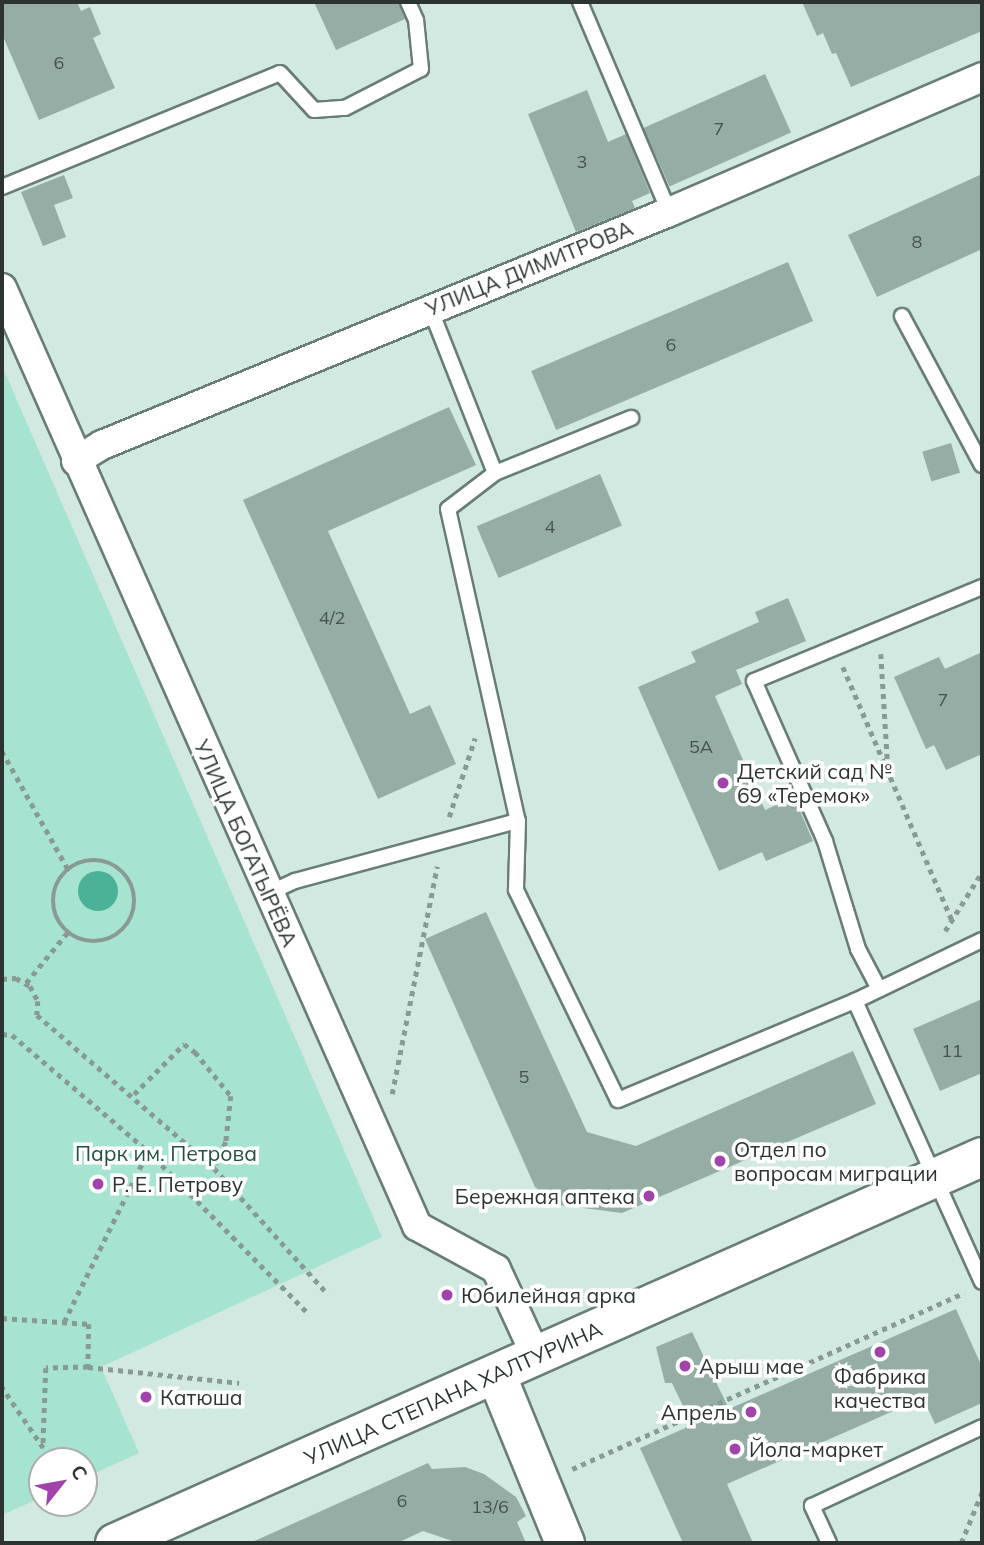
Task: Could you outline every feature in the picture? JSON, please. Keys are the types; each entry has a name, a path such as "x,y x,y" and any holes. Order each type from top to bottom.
{"street":[{"name":"УЛИЦА ДИМИТРОВА","path":"76,461 102,445 669,212 982,77"},
{"name":"УЛИЦА БОГАТЫРЁВА","path":"2,288 76,461 417,1227 496,1269 536,1356"},
{"name":"УЛИЦА СТЕПАНА ХАЛТУРИНА","path":"115,1543 982,1157"},
{"path":"496,1374 565,1543"}],"lane":[{"path":"2,187 280,73 314,110 345,108 421,69 416,20 408,2"},
{"path":"580,2 669,212"},
{"path":"430,308 495,473"},
{"path":"902,316 982,465"},
{"path":"631,418 495,473 448,509 518,821 516,890 618,1100 855,1001 982,940"},
{"path":"879,989 858,948 825,841 754,681 880,632 982,587"},
{"path":"269,893 295,881 518,821"},
{"path":"855,1001 935,1178 976,1286"},
{"path":"829,1543 812,1506 982,1427"}],"path":[{"path":"880,632 888,772"},
{"path":"836,650 952,920"},
{"path":"391,1101 441,843 489,694"},
{"path":"2,751 68,869"},
{"path":"91,860 107,862 127,875 135,898 131,921 113,938 89,942 67,933 53,904 58,881 68,869 91,860"},
{"path":"922,969 982,873"},
{"path":"26,983 67,933"},
{"path":"2,979 26,983 36,996 37,1016 134,1094 215,1168 328,1294"},
{"path":"2,1034 12,1035 148,1152 307,1312"},
{"path":"134,1094 184,1044 195,1052 231,1096 226,1142 215,1168"},
{"path":"64,1322 148,1152"},
{"path":"562,1473 976,1286"},
{"path":"2,1318 89,1324 88,1367"},
{"path":"2,1388 43,1448 46,1368 88,1367 239,1383"},
{"path":"961,1543 982,1492"}],"green space":[{"name":"Парк им. Петрова","path":"2,366 382,1237 101,1367 139,1453 98,1472 98,1447 28,1447 28,1503 2,1515"}],"shaded area":[{"path":"98,871 106,872 112,877 117,883 117,899 112,905 106,910 98,911 90,910 84,905 79,899 78,891 79,883 84,877 90,872"}],"building":[{"path":"2,2 77,2 81,11 90,7 101,34 93,38 115,88 39,120 2,34"},
{"path":"314,2 398,2 405,19 336,50"},
{"path":"802,2 982,2 982,31 851,87 836,53 832,54 823,33 817,36"},
{"path":"765,74 791,132 670,187 643,128"},
{"path":"587,90 608,142 626,134 650,193 632,201 635,208 576,232 528,114"},
{"path":"982,174 982,249 877,297 848,235"},
{"path":"64,175 73,198 54,205 66,237 43,246 21,192"},
{"path":"788,262 813,321 556,430 531,371"},
{"path":"449,407 476,465 328,531 410,714 430,705 456,764 378,799 243,500"},
{"path":"951,443 960,473 931,481 922,452"},
{"path":"600,474 622,526 499,578 477,526"},
{"path":"788,598 806,641 736,670 742,684 715,696 765,810 794,797 813,841 766,861 762,852 719,871 638,687 696,662 691,652 759,622 755,612"},
{"path":"982,652 982,754 946,770 934,745 926,749 894,677 939,657 945,669"},
{"path":"486,912 587,1132 636,1146 853,1051 876,1104 622,1213 560,1205 535,1187 425,939"},
{"path":"982,999 982,1073 940,1091 913,1029"},
{"path":"956,1309 982,1367 982,1403 935,1424 923,1398 727,1484 753,1543 683,1543 640,1448 692,1425 672,1383 665,1383 656,1347 692,1332 729,1409"},
{"path":"428,1463 432,1469 465,1467 484,1474 516,1497 526,1516 517,1522 526,1543 458,1543 423,1531 397,1543 250,1543"}],"place":[{"name":"Детский сад № 69 «Теремок»","path":"723,783"},
{"name":"Отдел по вопросам миграции","path":"720,1161"},
{"name":"Р. Е. Петрову","path":"98,1184"},
{"name":"Бережная аптека","path":"649,1196"},
{"name":"Юбилейная арка","path":"447,1295"},
{"name":"Фабрика качества","path":"880,1352"},
{"name":"Арыш мае","path":"685,1366"},
{"name":"Катюша","path":"146,1397"},
{"name":"Апрель","path":"751,1412"},
{"name":"Йола-маркет","path":"735,1449"}]}
